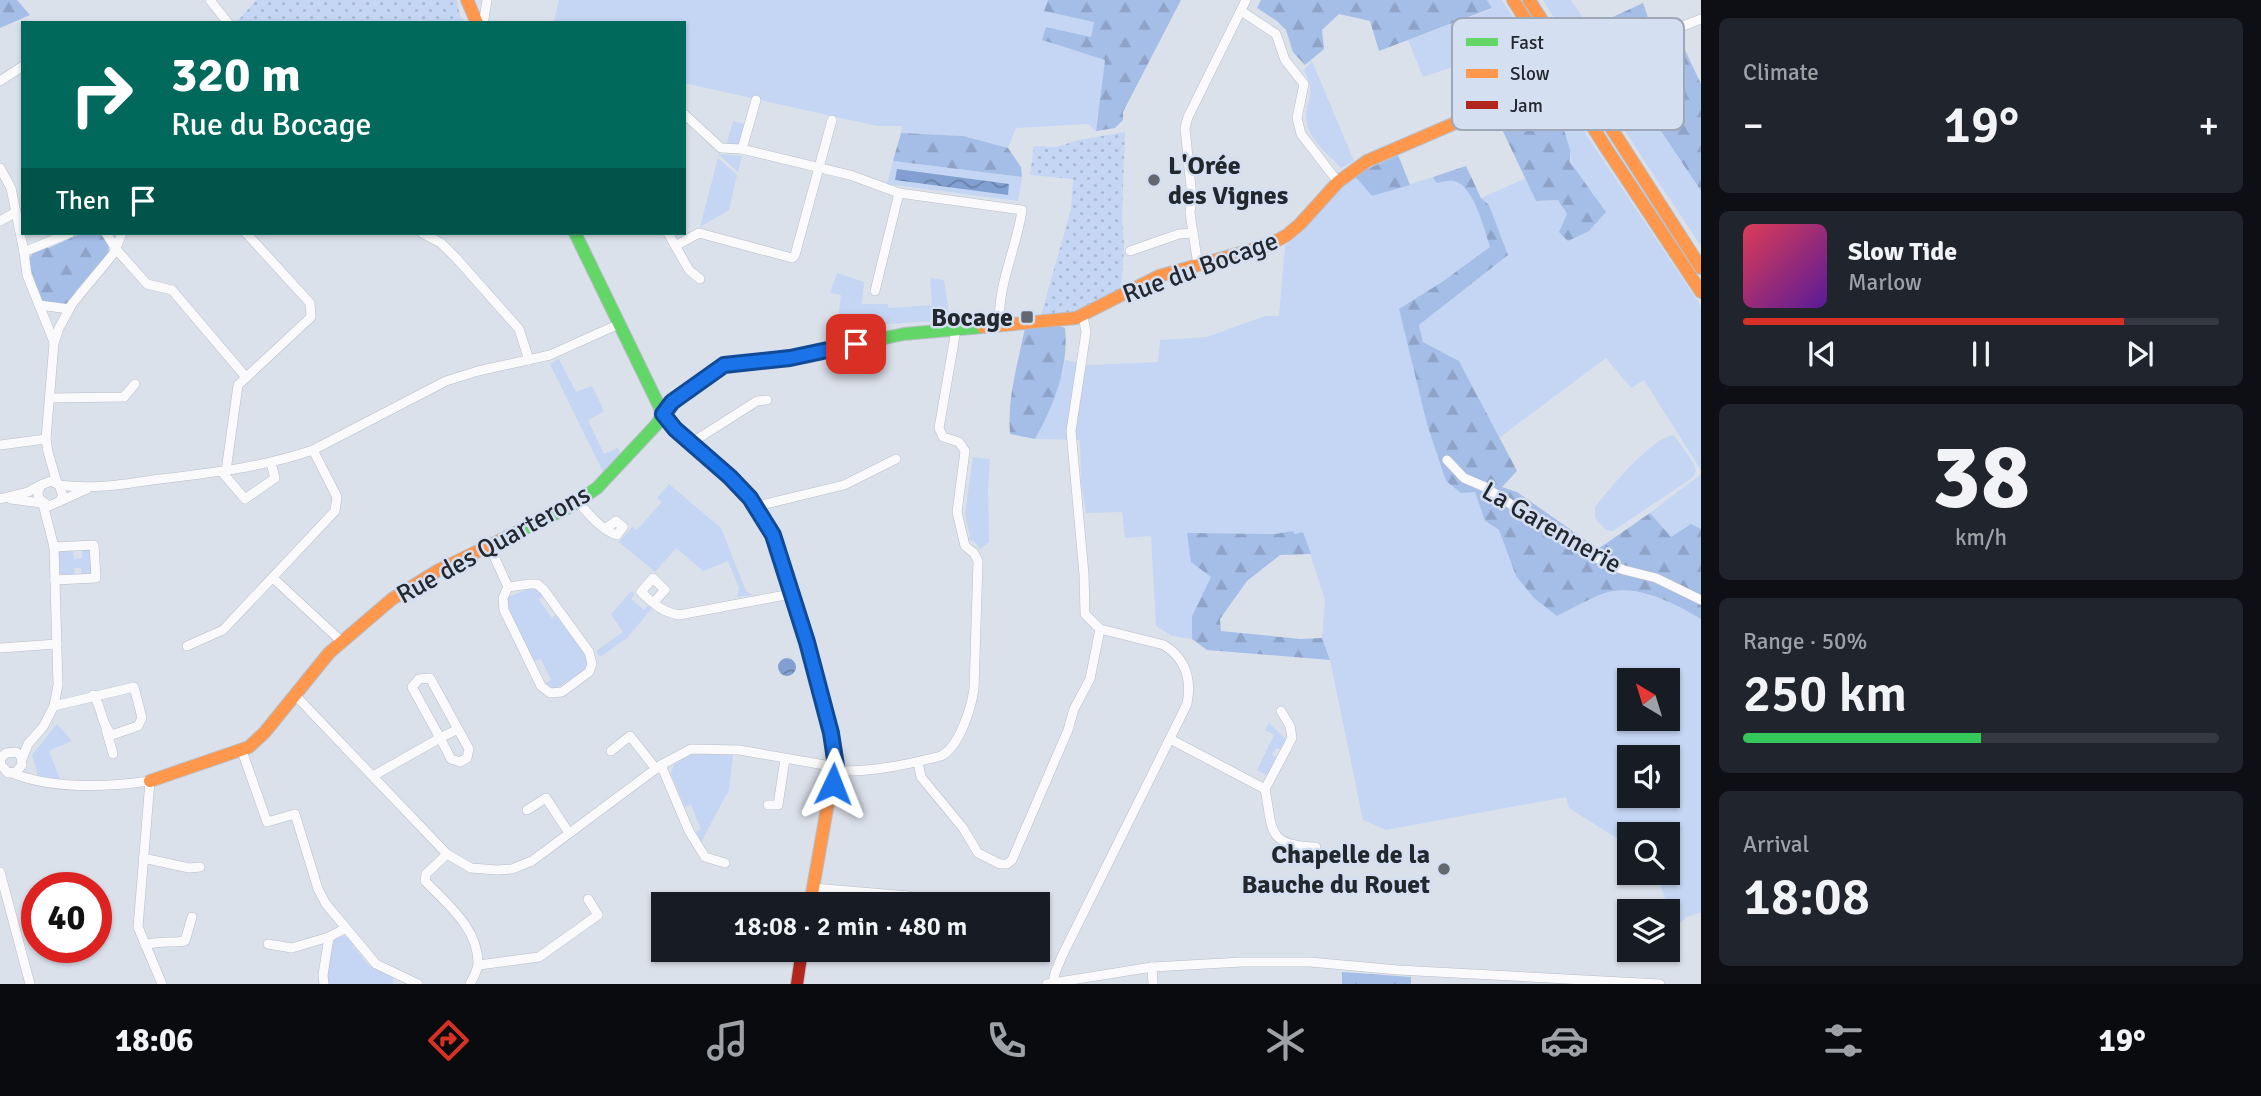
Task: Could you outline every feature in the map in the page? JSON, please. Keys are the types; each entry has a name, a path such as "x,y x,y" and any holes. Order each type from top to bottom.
{"main road":[{"path":"467,0 478,21"},
{"path":"1513,0 1524,18"},
{"path":"1530,0 1541,18"},
{"path":"1537,0 1548,18"},
{"name":"Rue du Bocage","path":"663,414 672,402 724,365 790,358 904,334 1059,321 1083,316 1159,276 1269,245 1287,236 1338,182 1367,162 1452,125"},
{"path":"1595,130 1701,292"},
{"path":"1613,130 1701,268"},
{"path":"1618,130 1701,255"},
{"path":"576,235 663,414 757,506 773,535 807,642 831,733 836,769 812,892"},
{"name":"Rue des Quarterons","path":"149,781 242,751 265,732 294,694 341,641 392,599 421,580 578,502 610,475 652,431 663,414"},
{"path":"797,984 800,962"}],"street":[{"path":"209,0 226,21"},
{"path":"482,21 487,0"},
{"path":"1198,265 1190,213 1192,197 1185,128 1246,0"},
{"path":"1241,11 1279,37 1285,60 1304,84 1297,118 1301,134 1338,182"},
{"path":"1684,26 1701,19"},
{"path":"0,81 21,67"},
{"path":"742,149 756,100"},
{"path":"686,117 721,148 742,149 860,178 899,193 1021,210 1004,284 1000,326"},
{"path":"674,246 699,233 792,258 832,120"},
{"path":"0,168 11,188 27,275 54,343"},
{"path":"875,290 899,193"},
{"path":"0,221 16,212"},
{"path":"1130,251 1179,234 1193,233"},
{"path":"24,251 65,235"},
{"path":"107,235 146,284 172,290 245,376"},
{"path":"52,535 63,496 46,439 54,343 69,309 116,249 121,235"},
{"path":"248,235 310,303 312,317 238,385 224,471 245,499 275,478 271,463"},
{"path":"426,235 441,243 519,329 530,360"},
{"path":"669,235 689,270 700,279"},
{"path":"39,305 69,309"},
{"path":"1050,983 1187,705 1190,691 1189,679 1181,659 1164,645 1100,629 1085,614 1071,431 1086,332 1083,316"},
{"path":"3,499 43,484 88,488 271,463 313,450 446,380 550,355 619,324"},
{"path":"294,694 447,854 471,868 512,869 532,861 658,767 691,749 739,750 836,769 876,771 941,757 948,752 971,705 974,689 978,561 965,546 957,512 965,451 959,442 943,437 939,428 956,330"},
{"path":"50,398 124,397 135,384"},
{"path":"691,443 757,401 767,400"},
{"path":"0,445 46,439"},
{"path":"187,646 223,630 335,511 337,497 313,450"},
{"path":"0,778 19,771 28,744 43,727 54,706 58,685 54,547 42,503 37,496 43,484 48,452"},
{"path":"757,506 844,485 896,459"},
{"name":"La Garennerie","path":"1447,460 1464,478 1485,487 1563,539 1604,562 1656,578 1701,600"},
{"path":"3,499 53,506 88,488"},
{"path":"578,502 605,529"},
{"path":"54,547 94,545 96,578 55,580"},
{"path":"489,545 508,587 503,598 504,610 541,686 550,693 562,692 589,672 592,664 589,652 537,584 508,587"},
{"path":"273,578 341,641"},
{"path":"653,603 664,612 679,615 792,594"},
{"path":"918,762 921,777 963,828 978,853 1000,864 1007,864 1012,860 1068,730 1074,709 1090,679 1100,629"},
{"path":"0,648 57,645"},
{"path":"430,678 470,749 467,758 460,762 452,759 440,738 412,687 419,679 430,678"},
{"path":"54,706 134,687 142,718 138,726 112,735 105,728"},
{"path":"93,695 98,701 113,754"},
{"path":"1281,711 1290,726 1292,738 1265,789 1270,827 1276,836 1300,847 1316,848"},
{"path":"373,775 458,729"},
{"path":"611,751 630,736 658,767 689,831 705,857 725,863"},
{"path":"1170,739 1265,789"},
{"path":"3,755 28,744"},
{"path":"242,751 267,822 295,814 318,889 326,904 376,964 398,980 418,984"},
{"path":"3,755 19,754 31,779"},
{"path":"3,755 2,769 53,785 114,785 149,781 138,927 162,984"},
{"path":"768,805 778,806 785,759"},
{"path":"527,810 546,798 569,833"},
{"path":"447,854 426,874 425,881 464,922 473,941 478,965 470,984"},
{"path":"143,858 189,868 200,867"},
{"path":"0,872 30,984"},
{"path":"813,888 861,892"},
{"path":"478,965 539,957 598,915 588,899"},
{"path":"145,945 185,941 191,917"},
{"path":"268,944 292,948 329,937 346,928"},
{"path":"324,984 329,937"},
{"path":"1050,983 1152,967 1242,961 1310,962 1434,972 1660,984"},
{"path":"1152,967 1153,984"}],"shaded area":[{"path":"256,0 457,0 460,16 465,21 421,20 238,21"},
{"path":"559,0 1048,0 1045,11 1094,21 1091,37 1046,27 1043,40 1105,60 1096,131 1088,124 1016,128 1008,148 963,136 901,133 902,126 877,126 686,83 686,21 554,21"},
{"path":"1487,0 1502,0 1513,18 1468,18 1492,9"},
{"path":"1543,0 1571,0 1583,18 1554,18"},
{"path":"1452,24 1452,67 1423,77 1408,40"},
{"path":"1312,61 1354,161 1341,168 1316,142 1307,123 1310,88 1304,70"},
{"path":"733,121 745,124 739,147 726,145"},
{"path":"1552,130 1583,130 1701,306 1701,470 1644,380 1631,388 1606,358 1499,438 1459,361 1423,342 1419,325 1508,255 1489,205 1481,198 1526,178 1536,201 1558,200 1567,214 1594,194 1574,168 1570,150"},
{"path":"1625,130 1659,130 1701,191 1701,246"},
{"path":"1125,132 1121,291 1078,313 1040,319 1071,209 1073,179 1030,175 1034,146 1056,147"},
{"path":"718,154 742,156 738,172"},
{"path":"718,158 737,175 729,210 700,227"},
{"path":"893,161 1022,177 1018,201 887,184"},
{"path":"1354,175 1372,196 1433,177 1437,183 1454,181 1473,199 1490,247 1399,310 1432,439 1475,492 1485,521 1499,530 1516,576 1556,615 1599,595 1623,590 1659,598 1701,619 1701,912 1680,923 1680,899 1665,899 1660,885 1680,885 1680,822 1617,822 1617,838 1569,808 1566,797 1386,830 1363,820 1330,660 1322,638 1325,600 1303,532 1295,535 1293,531 1275,534 1212,577 1192,616 1192,639 1172,636 1156,626 1151,536 1125,538 1122,512 1086,513 1081,483 1080,440 1035,439 1063,372 1065,360 1090,365 1158,362 1160,340 1207,337 1265,316 1279,316 1285,246 1304,230"},
{"path":"837,273 864,282 862,304 888,304 888,308 932,305 930,278 944,280 950,320 888,324 836,338 841,295 830,293"},
{"path":"559,359 576,392 592,386 603,409 603,412 588,420 604,454 618,448 620,454 603,472 550,364"},
{"path":"1674,435 1694,464 1696,472 1692,478 1613,531 1606,530 1595,518 1595,507 1643,454 1665,438"},
{"path":"973,457 990,459 989,542 980,549 974,541 966,539 970,537 965,513"},
{"path":"1701,474 1701,529 1691,525 1671,538 1650,513"},
{"path":"669,484 721,528 746,591 752,595 737,597 739,588 728,561 703,571 676,548 655,572 619,542 632,527 637,530 662,502 657,498"},
{"path":"82,550 91,550 93,574 82,575 81,568 74,568 75,575 60,574 59,552 73,551 74,559 82,558"},
{"path":"532,587 540,591 543,595 539,600 552,618 557,614 587,657 583,671 555,689 545,684 551,680 541,659 533,661 506,605 506,598"},
{"path":"632,591 635,594 631,599 644,610 649,605 652,608 627,638 600,657 596,651 623,632 611,614"},
{"path":"1269,723 1286,740 1281,750 1276,748 1272,755 1277,758 1268,776 1257,770 1274,735 1265,730"},
{"path":"57,724 72,741 49,751 60,779 38,776 32,755"},
{"path":"695,753 733,755 729,790 701,842 696,832 701,829 691,805 685,807 671,774 675,761"},
{"path":"349,937 370,967 372,965 393,977 393,984 328,984 329,961 335,938"}],"green space":[{"path":"0,0 17,0 30,15 0,28"},
{"path":"1048,0 1181,0 1123,112 1123,120 1115,128 1096,131 1105,60 1042,40 1046,27 1091,37 1094,22 1044,11"},
{"path":"1261,0 1487,0 1492,8 1466,18 1452,18 1452,23 1379,51 1370,21 1339,14 1322,30 1324,49 1305,65 1293,52 1286,30 1257,8"},
{"path":"1643,3 1648,18 1610,18"},
{"path":"1684,48 1701,84 1701,191 1660,130 1684,130"},
{"path":"1502,130 1564,130 1570,150 1570,162 1606,212 1589,231 1568,241 1559,232 1567,214 1558,200 1536,201"},
{"path":"901,133 963,136 1008,148 1021,167 1022,177 893,161"},
{"path":"1398,155 1410,185 1372,196 1354,175"},
{"path":"1466,166 1481,198 1489,205 1508,255 1419,325 1423,342 1459,361 1517,471 1502,487 1517,492 1598,549 1650,513 1671,537 1691,524 1701,529 1701,619 1659,598 1624,590 1600,595 1557,616 1534,598 1516,576 1499,530 1485,521 1475,492 1461,493 1446,481 1427,424 1399,309 1490,247 1473,199 1467,191 1454,181 1437,183 1433,177"},
{"path":"78,235 104,235 109,247 103,263 98,265 70,301 56,304 41,301 28,260 34,252 43,247 49,248"},
{"path":"1053,324 1065,328 1066,343 1054,400 1035,439 1010,434 1012,394 1025,328"},
{"path":"1293,531 1295,534 1303,532 1311,554 1280,555 1247,581 1220,619 1221,631 1301,639 1322,638 1330,660 1207,650 1192,639 1192,616 1211,577 1191,562 1187,533 1275,534"},
{"path":"1342,972 1411,977 1411,984 1342,984"}],"water":[{"path":"897,169 1009,184 1008,195 895,180"},
{"path":"787,658 793,661 796,667 793,673 787,676 781,673 778,667 781,661"}],"traffic: fast":[{"path":"576,235 663,414 686,438 737,482 758,508 769,528 817,677 835,763"},
{"path":"509,536 569,507 597,488 656,425 672,402 724,365 790,358 904,334 983,327"}],"traffic: slow":[{"path":"467,0 476,21"},
{"path":"1513,0 1524,18"},
{"path":"1529,0 1541,18"},
{"path":"983,327 1076,318 1159,276 1269,245 1300,224 1338,182 1367,161 1452,124"},
{"path":"1595,130 1701,292"},
{"path":"1612,130 1701,268"},
{"path":"150,781 249,747 265,732 329,653 392,599 437,571 509,536"},
{"path":"812,892 835,763"}],"traffic: jam":[{"path":"797,984 800,962"}],"place":[{"name":"L'Orée des Vignes","path":"1154,180"},
{"name":"Bocage","path":"1027,317"},
{"name":"Chapelle de la Bauche du Rouet","path":"1444,869"}],"route":[{"path":"833,784 836,766 831,733 807,642 773,535 750,498 675,429 663,414 672,402 724,365 790,358 856,344"}]}
